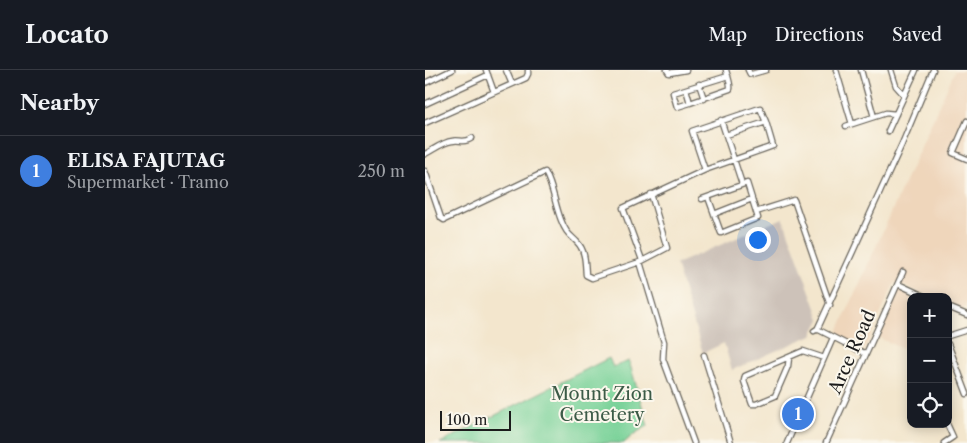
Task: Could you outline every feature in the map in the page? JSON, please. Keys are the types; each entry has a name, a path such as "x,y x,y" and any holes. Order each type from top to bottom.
{"street":[{"path":"425,83 446,71 452,70"},
{"path":"506,70 511,84"},
{"path":"425,124 526,78 529,74 527,70"},
{"path":"667,70 672,74 686,70"},
{"path":"725,70 728,76 730,89 678,107 673,93 728,76"},
{"path":"748,70 752,74 766,70"},
{"path":"836,70 849,125 889,112 896,114"},
{"path":"861,70 874,117"},
{"path":"891,70 897,86 905,96"},
{"path":"888,131 916,70"},
{"path":"866,354 815,330 829,305 933,70"},
{"path":"425,104 487,72 494,92"},
{"path":"699,84 704,99"},
{"path":"686,88 690,104"},
{"path":"694,443 663,359 664,342 641,261 623,208 705,170 773,146 761,110 757,108 692,130 705,170"},
{"path":"721,120 742,184"},
{"path":"967,121 953,153 967,160"},
{"path":"726,135 766,122"},
{"path":"425,154 450,142 463,142 472,138"},
{"path":"425,171 441,218 444,220 545,172 561,221 569,236 577,241 581,247 586,260 586,275 592,278 641,261 667,248 651,194"},
{"path":"701,199 747,183 758,218 721,233 708,197"},
{"path":"714,214 752,199"},
{"path":"756,212 794,200 829,305"},
{"name":"Arce Road","path":"826,443 903,272"},
{"path":"897,284 917,293"},
{"path":"952,309 967,315"},
{"path":"952,335 967,330"},
{"path":"787,443 833,338"},
{"path":"789,358 788,366 775,396 752,404 745,377 789,358 806,351 824,358"},
{"path":"705,355 731,443"},
{"path":"952,355 967,394"},
{"path":"944,443 953,437 949,428"}],"shaded area":[{"path":"955,70 967,70 967,303 963,311 952,307 952,293 921,293 895,282 864,350 836,336"},
{"path":"783,218 820,319 812,335 732,370 724,343 703,353 676,264"},
{"path":"900,287 913,293 907,293 907,351 877,337"}],"green space":[{"name":"Mount Zion Cemetery","path":"609,358 613,367 629,361 648,426 634,434 624,443 440,443"}],"place":[{"name":"ELISA FAJUTAG","path":"798,414"}]}
